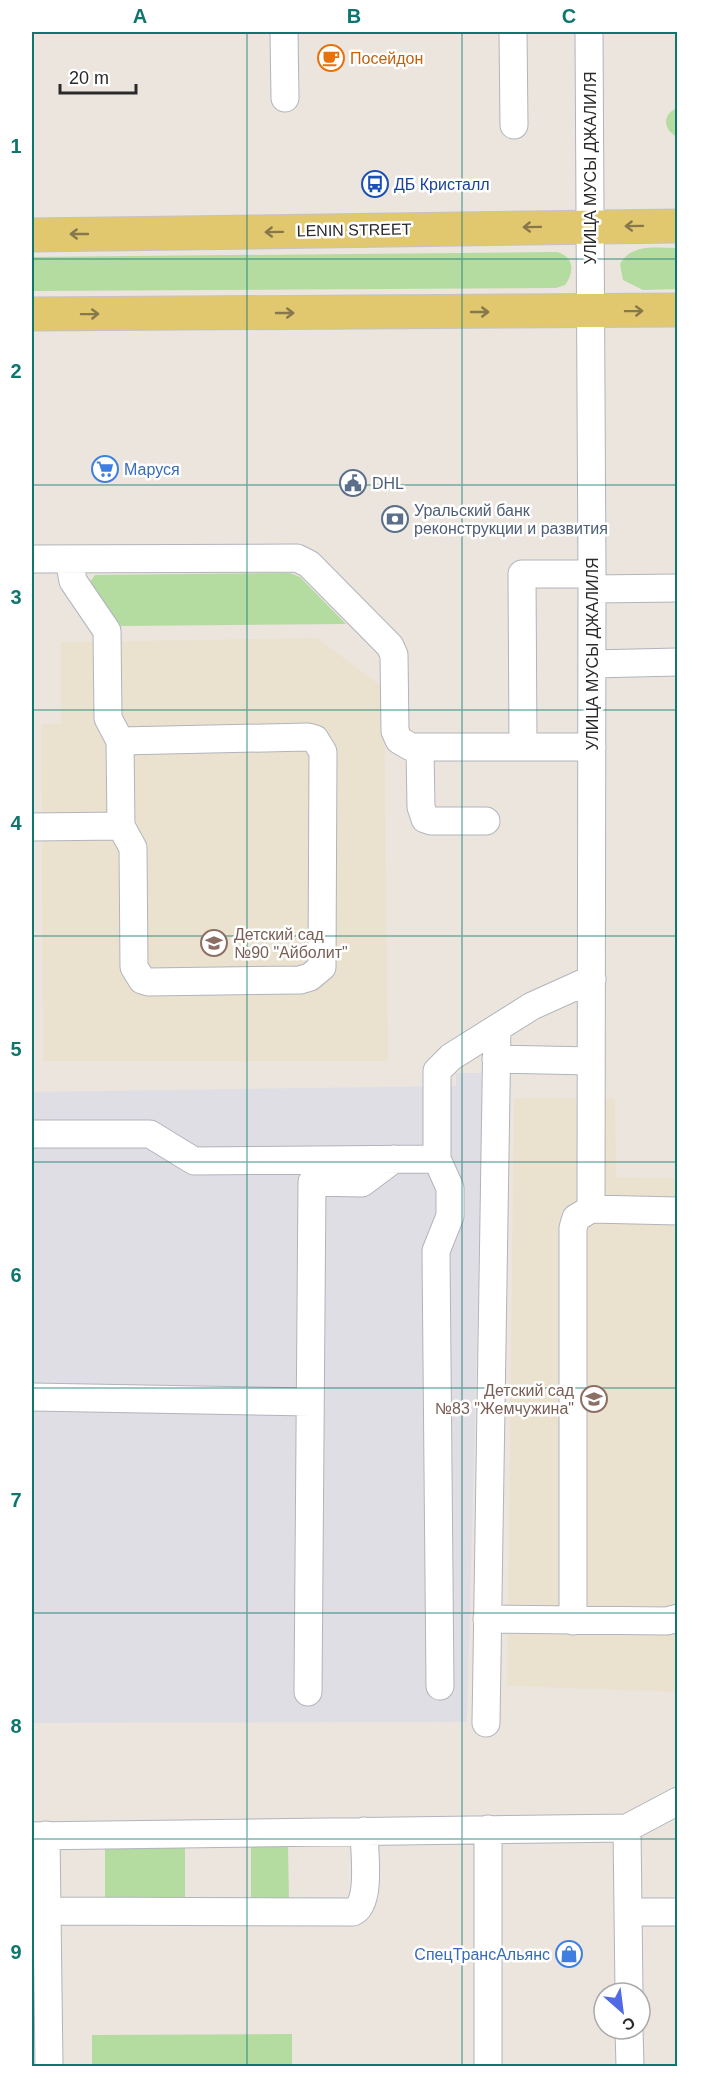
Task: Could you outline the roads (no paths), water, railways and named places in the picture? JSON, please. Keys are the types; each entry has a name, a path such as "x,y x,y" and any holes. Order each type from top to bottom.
{"main road":[{"name":"LENIN STREET","path":"32,235 678,226"},
{"path":"32,314 678,310"}],"street":[{"path":"284,32 285,98"},
{"path":"513,32 514,125"},
{"name":"УЛИЦА МУСЫ ДЖАЛИЛЯ","path":"589,32 592,581 591,1209"},
{"path":"32,559 297,558 309,564 390,646 394,655 395,731 399,740 411,747 420,748 592,747"},
{"path":"69,559 73,581 107,631 108,718 120,741 121,826 133,848 134,967 142,980 149,982 300,980 310,977 322,967 323,752 320,744 308,737 120,741"},
{"path":"523,747 522,574 678,588"},
{"path":"592,664 678,662"},
{"path":"420,748 421,807 425,819 486,822"},
{"path":"32,826 121,826"},
{"path":"440,1686 436,1251 450,1216 450,1188 437,1159 437,1071 451,1057 532,1006 592,979"},
{"path":"486,1723 497,1028"},
{"path":"496,1059 591,1060"},
{"path":"32,1134 150,1134 194,1161 437,1159"},
{"path":"308,1692 312,1182 362,1183 394,1159"},
{"path":"573,1621 573,1228 576,1218 591,1209 678,1211"},
{"path":"32,1398 310,1402"},
{"path":"487,1619 668,1621 678,1618"},
{"path":"49,2067 47,1911 39,1835 627,1828 678,1801"},
{"path":"627,1828 629,1981"},
{"path":"488,1829 488,2067"},
{"path":"47,1911 353,1912 358,1910 365,1897 364,1831"},
{"path":"628,1912 678,1912"},
{"path":"629,2041 630,2067"}],"place":[{"name":"Посейдон","path":"331,58"},
{"name":"ДБ Кристалл","path":"375,184"},
{"name":"Маруся","path":"105,469"},
{"name":"DHL","path":"353,483"},
{"name":"Уральский банк реконструкции и развития","path":"395,519"},
{"name":"Детский сад №90 \"Айболит\"","path":"214,943"},
{"name":"Детский сад №83 \"Жемчужина\"","path":"594,1399"},
{"name":"СпецТрансАльянс","path":"569,1954"}]}
